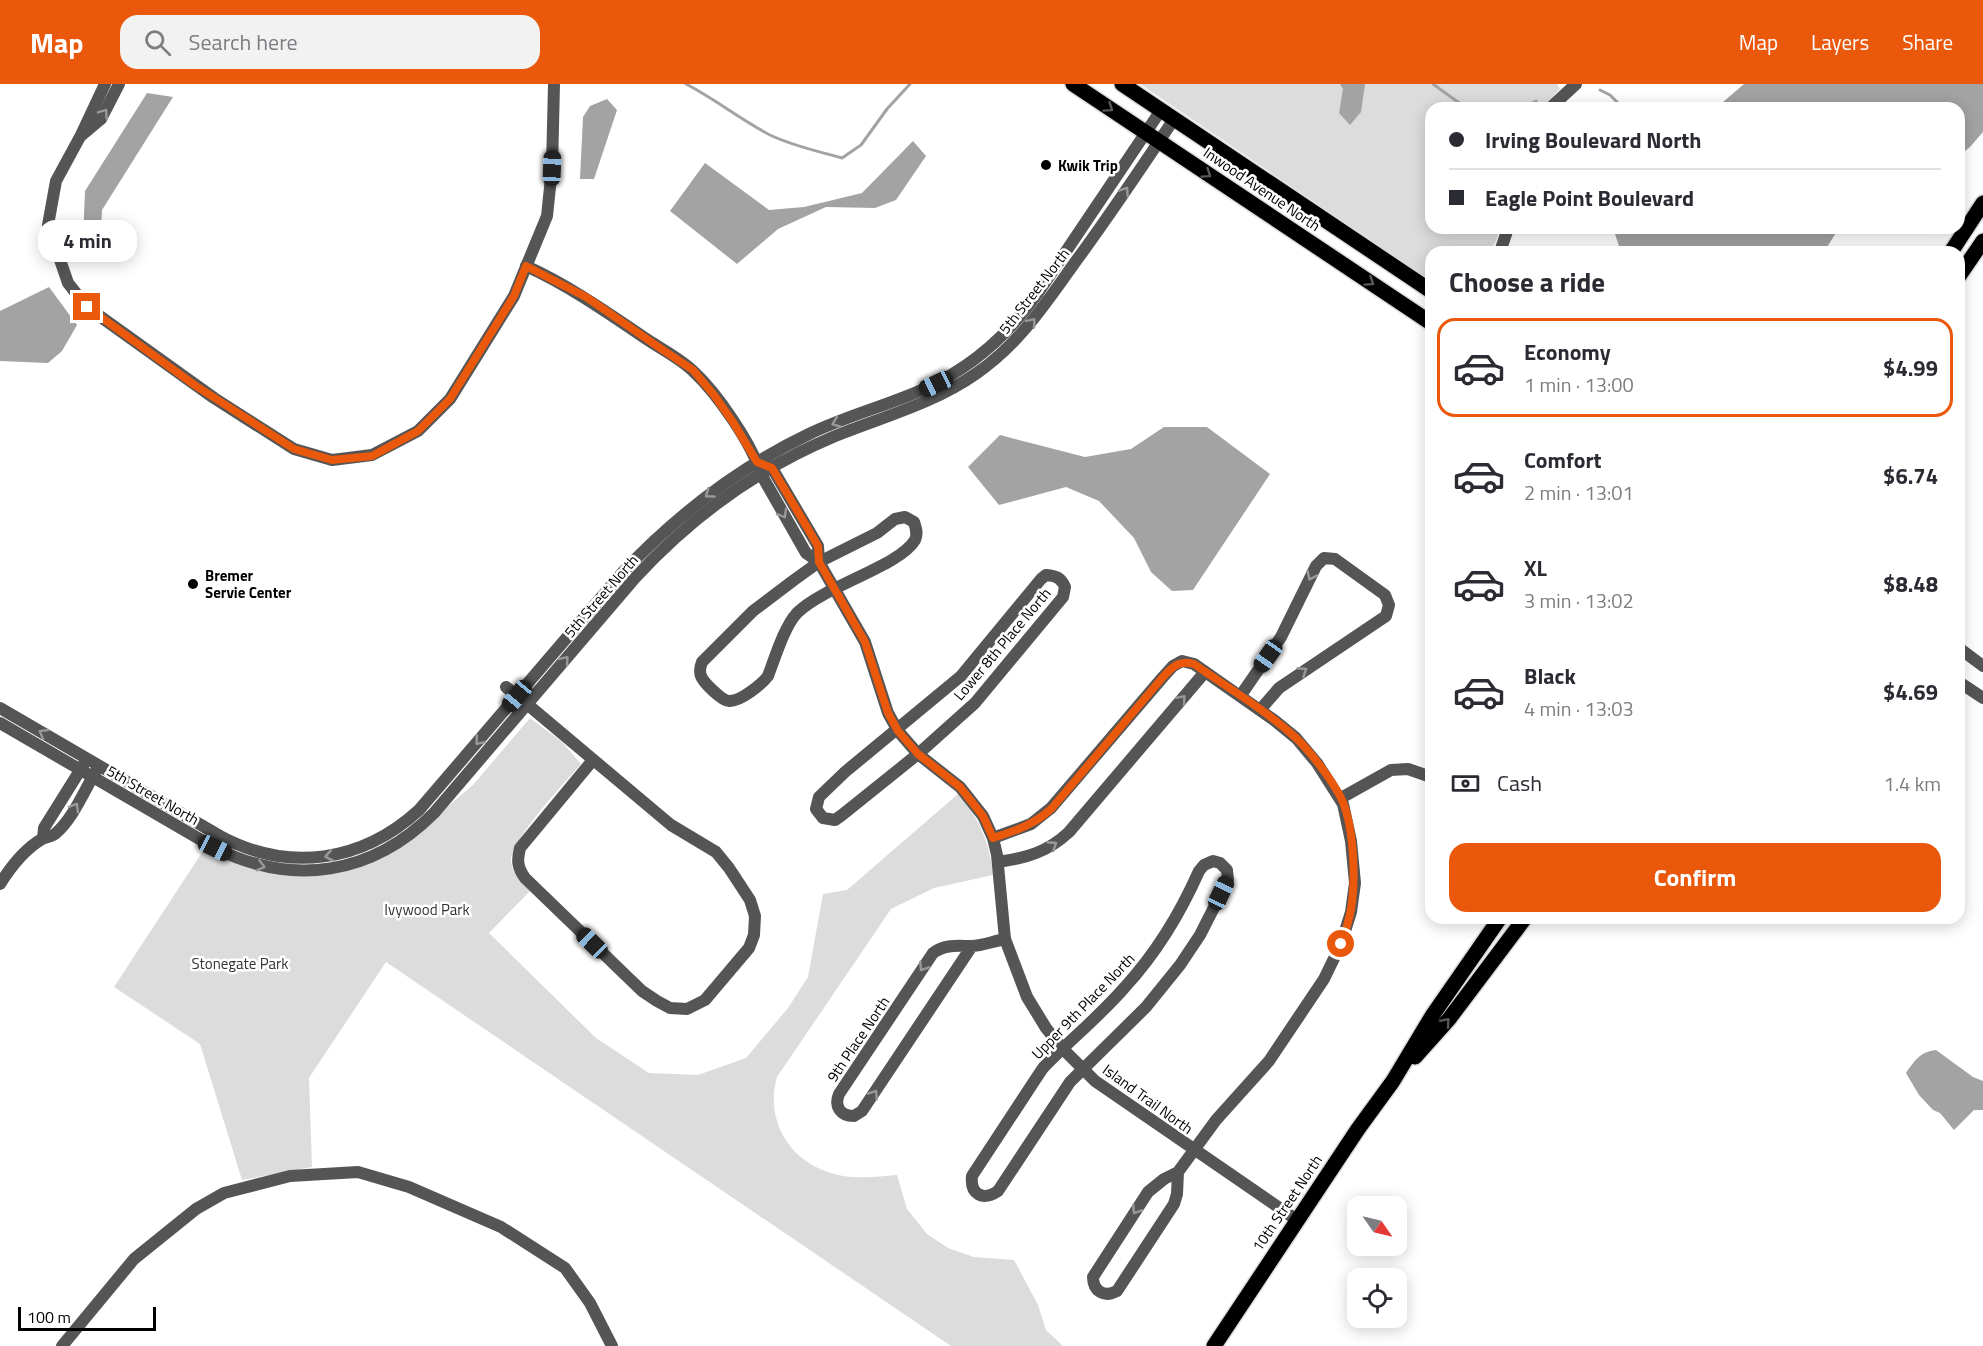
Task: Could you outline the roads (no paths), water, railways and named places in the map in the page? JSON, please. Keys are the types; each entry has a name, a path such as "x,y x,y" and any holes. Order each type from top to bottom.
{"main road":[{"name":"Inwood Avenue North","path":"1073,84 1425,319"},
{"name":"Inwood Avenue North","path":"1122,84 1425,287"},
{"path":"1965,231 1983,203"},
{"path":"1965,267 1983,241"},
{"name":"10th Street North","path":"1214,1346 1393,1081 1432,1016 1496,924"},
{"name":"10th Street North","path":"1393,1081 1449,1019 1520,924"}],"street":[{"path":"105,84 56,181 48,225 68,283 87,307 196,386 294,449 332,460 372,456 418,431 450,399 514,296 547,216 552,168 554,84"},
{"path":"81,135 101,119 111,104 119,84"},
{"path":"1556,102 1576,84"},
{"name":"5th Street North","path":"522,700 612,585 653,541 702,500 757,462 829,425 936,384 960,370 989,348 1018,320 1038,293 1161,110"},
{"name":"5th Street North","path":"0,708 96,772 242,847 290,858 329,856 369,845 408,820 656,556 708,511 766,471 832,438 921,405 965,381 998,357 1018,338 1046,304 1174,119"},
{"path":"526,266 586,297 693,370 714,395 757,462 766,471"},
{"name":"Island Trail North","path":"766,471 818,546 819,562 865,642 888,713 898,731 918,754 960,787 983,816 993,838 999,862 1005,939 1015,970 1031,1004 1046,1028 1062,1048 1108,1091 1297,1220"},
{"path":"905,518 914,522 917,531 915,540 904,551 834,588 796,614 768,676 762,683 737,700 728,702 703,681 700,669 702,663 753,610 819,562 877,533 895,519 905,518"},
{"path":"1241,695 1281,637 1316,566 1324,558 1335,559 1385,596 1389,605 1386,616 1287,682 1260,710"},
{"name":"Lower 8th Place North","path":"1046,575 1061,579 1065,587 1063,597 975,703 918,754 835,820 823,818 816,809 819,797 845,772 898,731 961,676 1041,579 1046,575"},
{"path":"1965,652 1983,666"},
{"path":"993,838 1031,824 1052,808 1120,725 1173,666 1182,661 1205,672 1241,695 1296,738 1317,763 1341,798 1351,841 1354,883 1351,912 1341,944 1324,979 1257,1076 1216,1120 1178,1172 1164,1179 1148,1192 1093,1277 1095,1288 1100,1293 1117,1291 1168,1215 1177,1194 1178,1172"},
{"path":"999,862 1024,858 1058,843 1070,832 1205,672"},
{"path":"1965,686 1983,698"},
{"path":"506,687 522,700 670,825 716,852 750,900 755,916 754,935 748,948 705,1000 696,1006 687,1009 670,1008 642,991 519,870 517,860 520,848 593,760"},
{"name":"5th Street North","path":"0,723 83,764"},
{"path":"43,838 44,828 83,764"},
{"path":"1341,798 1391,770 1408,769 1425,775"},
{"path":"0,884 19,859 43,838 53,836 63,825 96,772"},
{"name":"Upper 9th Place North","path":"1213,861 1220,863 1227,870 1227,880 1200,935 1187,955 1146,1007 1083,1069 1070,1082 998,1191 990,1196 981,1196 974,1191 971,1184 972,1176 1035,1080 1062,1048 1106,1007 1146,963 1177,916 1199,871 1213,861"},
{"name":"9th Place North","path":"972,946 862,1111 854,1116 843,1113 837,1108 839,1094 929,958 939,949 959,944 972,946 1005,939"},
{"path":"62,1346 134,1259 182,1218 224,1193 290,1176 358,1172 409,1187 501,1227 565,1268 590,1304 612,1346"}],"waterway":[{"path":"686,84 770,135 842,158 861,145 887,109 910,84"},
{"path":"1433,84 1458,102"},
{"path":"1600,90 1617,102"}],"place":[{"name":"Kwik Trip","path":"1046,165"},
{"name":"Bremer Servie Center","path":"193,584"}],"park label":[{"name":"Ivywood Park","path":"427,909"},
{"name":"Stonegate Park","path":"240,963"}]}
